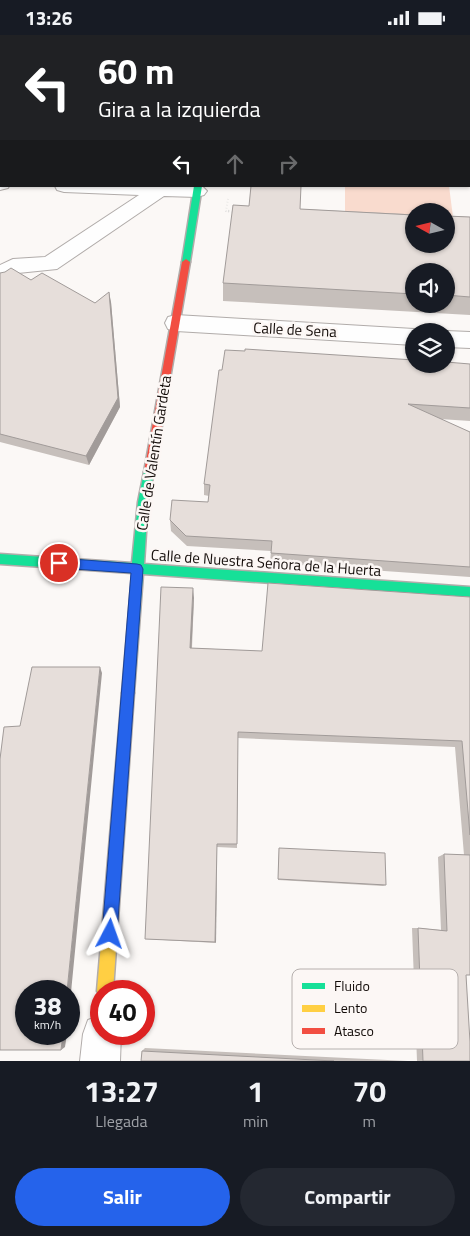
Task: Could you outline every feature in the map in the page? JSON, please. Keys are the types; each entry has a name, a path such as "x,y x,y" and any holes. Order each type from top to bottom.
{"street":[{"path":"88,187 159,190 198,189"},
{"name":"Calle de Valentín Gardeta","path":"106,980 143,501 176,323 198,189"},
{"path":"0,275 13,266 50,264 159,190"},
{"name":"Calle de Sena","path":"176,323 405,336"},
{"path":"455,340 470,341"},
{"name":"Calle de Nuestra Señora de la Huerta","path":"0,559 470,592"},
{"path":"100,1061 101,1045"}],"path":[{"path":"228,195 226,211 236,212"}],"shaded area":[{"path":"345,187 449,187 451,203 405,203 405,215 345,212"}],"building":[{"path":"251,187 301,187 300,209 405,215 405,253 455,253 455,216 470,217 470,297 455,296 455,263 405,263 405,293 223,283 233,205 249,206"},
{"path":"11,268 31,280 42,273 95,303 109,292 118,398 86,456 0,434 0,273"},
{"path":"245,349 405,359 405,373 455,373 455,363 470,364 470,408 408,404 470,432 470,567 271,553 272,541 186,536 170,520 172,500 208,502 210,485 204,484 219,370 222,370 225,350 245,351"},
{"path":"268,583 470,597 470,835 462,741 238,732 237,844 217,844 215,942 145,939 161,587 193,588 190,648 262,651"},
{"path":"32,667 100,667 68,980 15,980 15,1045 62,1045 61,1050 0,1050 0,759 4,727 20,726"},
{"path":"279,848 385,853 386,885 278,879"},
{"path":"444,854 470,855 470,975 466,975 470,1061 423,1061 423,1049 458,1049 458,969 420,969 418,928 447,931"},
{"path":"142,1051 334,1061 141,1061"}],"traffic: fast":[{"path":"186,262 198,187"},
{"path":"128,693 143,502 149,472"},
{"path":"0,559 470,592"}],"traffic: slow":[{"path":"106,980 128,693"}],"traffic: jam":[{"path":"149,472 186,262"}],"route":[{"path":"59,563 137,569 110,934"}]}
